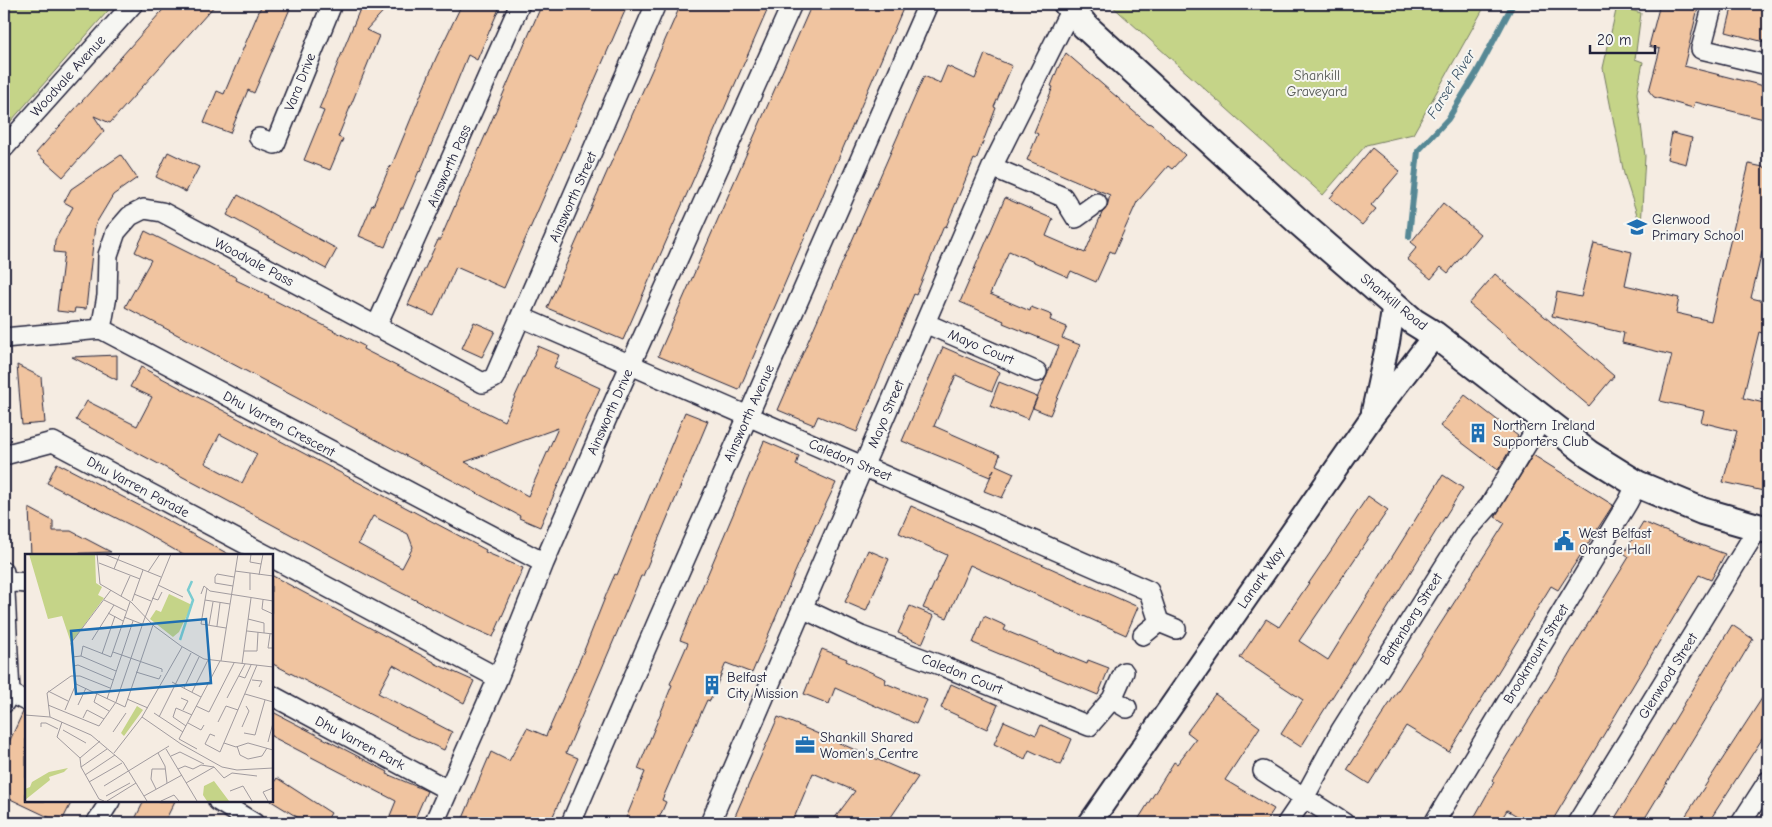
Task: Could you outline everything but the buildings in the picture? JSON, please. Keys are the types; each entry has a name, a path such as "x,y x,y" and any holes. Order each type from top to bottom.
{"main road":[{"name":"Shankill Road","path":"1069,6 1085,26 1300,223 1414,322 1435,334 1542,419 1589,454 1636,484 1702,512 1763,529"}],"street":[{"name":"Woodvale Avenue","path":"4,148 133,4"},
{"name":"Vara Drive","path":"259,138 275,144 332,4"},
{"name":"Ainsworth Pass","path":"376,327 520,4"},
{"name":"Ainsworth Street","path":"482,383 494,378 656,4"},
{"name":"Ainsworth Drive","path":"434,823 498,678 544,563 630,364 792,4"},
{"name":"Ainsworth Avenue","path":"571,823 928,4"},
{"path":"1713,4 1702,49 1768,65"},
{"name":"Mayo Street","path":"710,823 992,168 1069,6"},
{"path":"992,168 1063,197 1076,218 1097,203"},
{"name":"Woodvale Pass","path":"101,330 107,296 108,255 116,232 130,216 144,209 162,212 482,383"},
{"path":"1372,417 1394,303"},
{"name":"Caledon Street","path":"521,317 1149,591 1168,626 1143,635"},
{"name":"Mayo Court","path":"925,323 1037,372"},
{"path":"4,338 101,330"},
{"name":"Dhu Varren Crescent","path":"101,330 544,563"},
{"name":"Lanark Way","path":"1090,823 1372,417 1435,334"},
{"name":"Battenberg Street","path":"1287,823 1304,798 1341,730 1466,532 1490,505 1542,419"},
{"name":"Dhu Varren Parade","path":"4,455 53,442 264,554"},
{"name":"Brookmount Street","path":"1434,823 1628,502 1636,484"},
{"name":"Glenwood Street","path":"1577,823 1763,529"},
{"name":"Dhu Varren Parade","path":"272,558 498,678"},
{"path":"4,572 13,699"},
{"path":"4,581 25,583"},
{"name":"Caledon Court","path":"802,608 861,636 940,665 1090,726 1120,703 1124,672"},
{"name":"Dhu Varren Park","path":"272,696 448,790"},
{"path":"1263,770 1344,823"},
{"path":"1741,823 1768,781"},
{"path":"96,823 109,802"},
{"path":"220,802 254,823"}],"green space":[{"path":"4,4 114,4 4,129"},
{"name":"Shankill Graveyard","path":"1110,4 1486,4 1413,134 1366,145 1323,195"},
{"path":"1617,6 1641,13 1635,59 1643,62 1637,93 1645,156 1641,227 1624,174 1603,68"}],"waterway":[{"name":"Farset River","path":"1409,236 1418,151 1448,119 1477,72 1513,4"}],"place":[{"name":"Glenwood Primary School","path":"1637,227"},
{"name":"Northern Ireland Supporters Club","path":"1478,433"},
{"name":"West Belfast Orange Hall","path":"1564,541"},
{"name":"Belfast City Mission","path":"712,685"},
{"name":"Shankill Shared Women's Centre","path":"805,745"}]}
